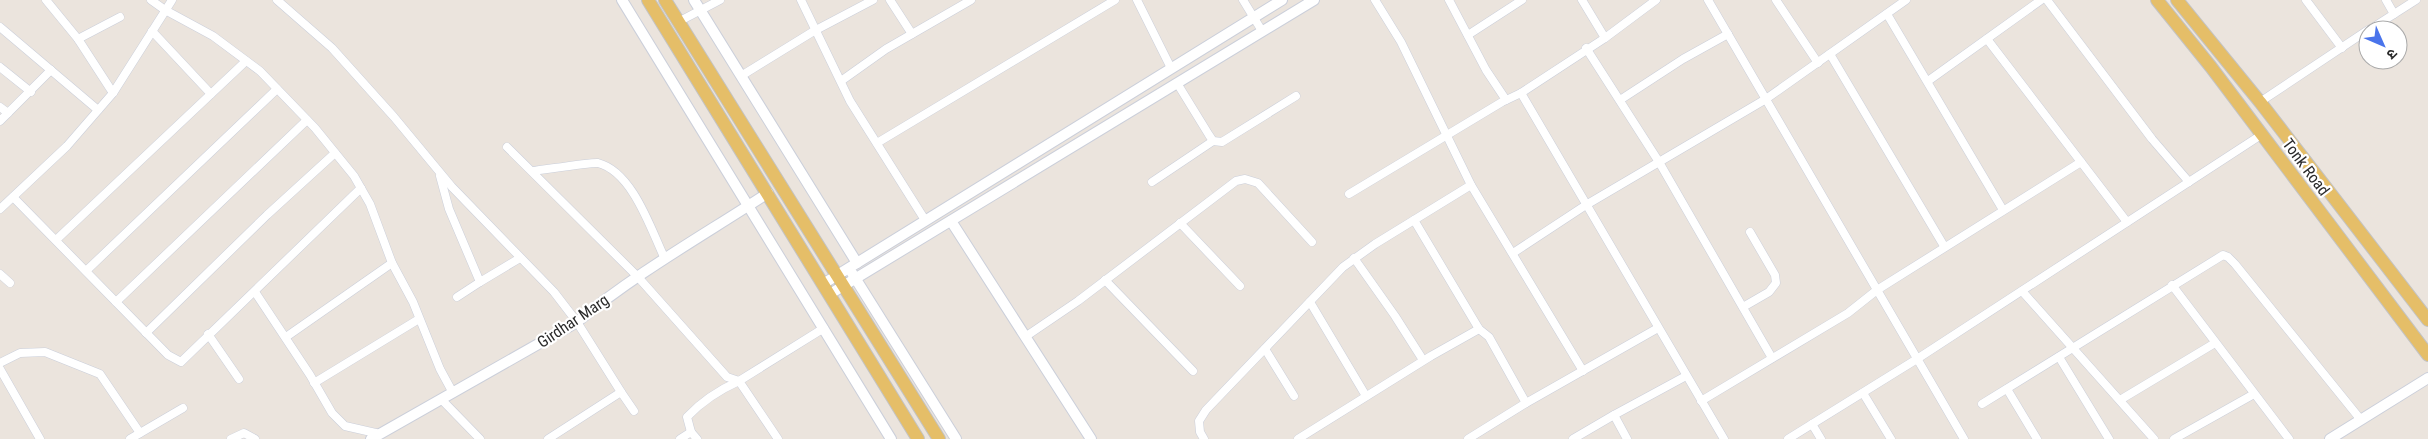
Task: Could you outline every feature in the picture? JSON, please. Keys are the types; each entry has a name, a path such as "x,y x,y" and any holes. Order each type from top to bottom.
{"main road":[{"path":"648,0 918,439"},
{"path":"665,0 939,439"},
{"name":"Tonk Road","path":"2156,0 2210,67 2428,355"},
{"name":"Tonk Road","path":"2177,0 2260,102 2428,320"}],"street":[{"path":"46,0 78,40 113,93"},
{"path":"150,0 213,36 246,60 307,120 354,176 370,204 392,263 420,319 452,393"},
{"path":"0,208 67,146 113,93 172,0"},
{"path":"277,0 332,48 394,117 439,172 554,292 577,322 634,412"},
{"path":"622,0 892,439"},
{"path":"694,0 853,265 856,278 956,439"},
{"path":"678,22 720,0"},
{"path":"800,0 850,101 925,220"},
{"path":"741,76 814,31 873,0"},
{"path":"890,0 912,34"},
{"path":"877,143 1114,0"},
{"path":"1137,0 1171,68"},
{"path":"1243,0 1262,31"},
{"path":"827,289 841,280 853,265 1282,0"},
{"path":"841,280 856,278 1314,0"},
{"path":"1375,0 1402,42 1471,185 1583,371"},
{"path":"1449,0 1486,70 1506,100"},
{"path":"1468,35 1522,0"},
{"path":"1582,0 1605,38"},
{"path":"1349,194 1446,135 1521,93 1586,48 1605,38 1656,0"},
{"path":"1708,0 1964,439"},
{"path":"1776,0 1818,63"},
{"path":"1513,253 1586,205 1766,99 1906,0"},
{"path":"1928,81 2041,0"},
{"path":"2048,0 2130,110 2189,182"},
{"path":"2306,0 2342,48"},
{"path":"2386,0 2394,14"},
{"path":"2384,20 2416,0"},
{"path":"841,81 886,49 968,1"},
{"path":"1887,14 2003,210"},
{"path":"78,40 120,18"},
{"path":"0,27 98,110"},
{"path":"152,30 211,94"},
{"path":"1620,100 1683,59 1728,34"},
{"path":"2260,102 2358,37"},
{"path":"1987,39 2127,222"},
{"path":"1586,48 1659,162 1772,358"},
{"path":"1830,54 1944,246"},
{"path":"56,240 246,60"},
{"path":"0,67 31,92"},
{"path":"0,121 51,70"},
{"path":"1177,83 1214,141"},
{"path":"86,271 277,89"},
{"path":"1521,93 1724,439"},
{"path":"1152,182 1214,141 1222,142 1238,134 1296,96"},
{"path":"0,107 8,113"},
{"path":"116,302 307,120"},
{"path":"1788,439 1917,359 2261,135"},
{"path":"507,147 638,277 727,377 738,381 778,439"},
{"path":"146,333 335,153"},
{"path":"1701,401 1848,313 1877,290 1944,246 2081,162"},
{"path":"533,171 597,163 614,172 627,183 665,259"},
{"path":"439,172 449,209 480,282"},
{"path":"1025,337 1105,280 1236,181 1245,178 1258,183 1312,242"},
{"path":"1204,439 1200,432 1199,421 1343,267 1354,258 1471,185"},
{"path":"13,197 168,355 181,362 208,334 256,292 361,188"},
{"name":"Girdhar Marg","path":"374,437 577,322 638,277 768,193"},
{"path":"1414,220 1479,329 1489,336 1526,403"},
{"path":"951,221 1090,439"},
{"path":"1180,223 1240,286"},
{"path":"1743,307 1769,292 1776,283 1775,275 1750,232"},
{"path":"1982,404 2217,257 2228,257 2361,420"},
{"path":"457,297 520,258"},
{"path":"1354,258 1423,360"},
{"path":"286,337 392,263"},
{"path":"0,274 10,283"},
{"path":"1105,280 1193,371"},
{"path":"2172,285 2289,439"},
{"path":"2022,291 2154,439"},
{"path":"256,292 332,413 345,426 374,437"},
{"path":"1310,302 1366,396"},
{"path":"314,383 420,319"},
{"path":"697,439 691,432 687,417 697,406 721,389 738,381 824,328"},
{"path":"1471,438 1526,403 1658,328"},
{"path":"1298,439 1310,436 1366,396 1423,360 1479,329"},
{"path":"208,334 239,378"},
{"path":"2120,400 2215,343"},
{"path":"1265,349 1294,396"},
{"path":"0,362 20,353 45,352 100,374 140,433"},
{"path":"2059,357 2109,439"},
{"path":"0,369 40,439"},
{"path":"1573,439 1686,376"},
{"path":"2330,439 2428,378"},
{"path":"2007,389 2037,439"},
{"path":"548,439 621,392"},
{"path":"1863,393 1891,439"},
{"path":"2174,439 2254,394"},
{"path":"442,399 480,439"},
{"path":"130,439 183,408"},
{"path":"1614,415 1627,439"},
{"path":"1812,424 1821,439"},
{"path":"680,439 691,432"},
{"path":"231,439 244,433 255,439"}]}
